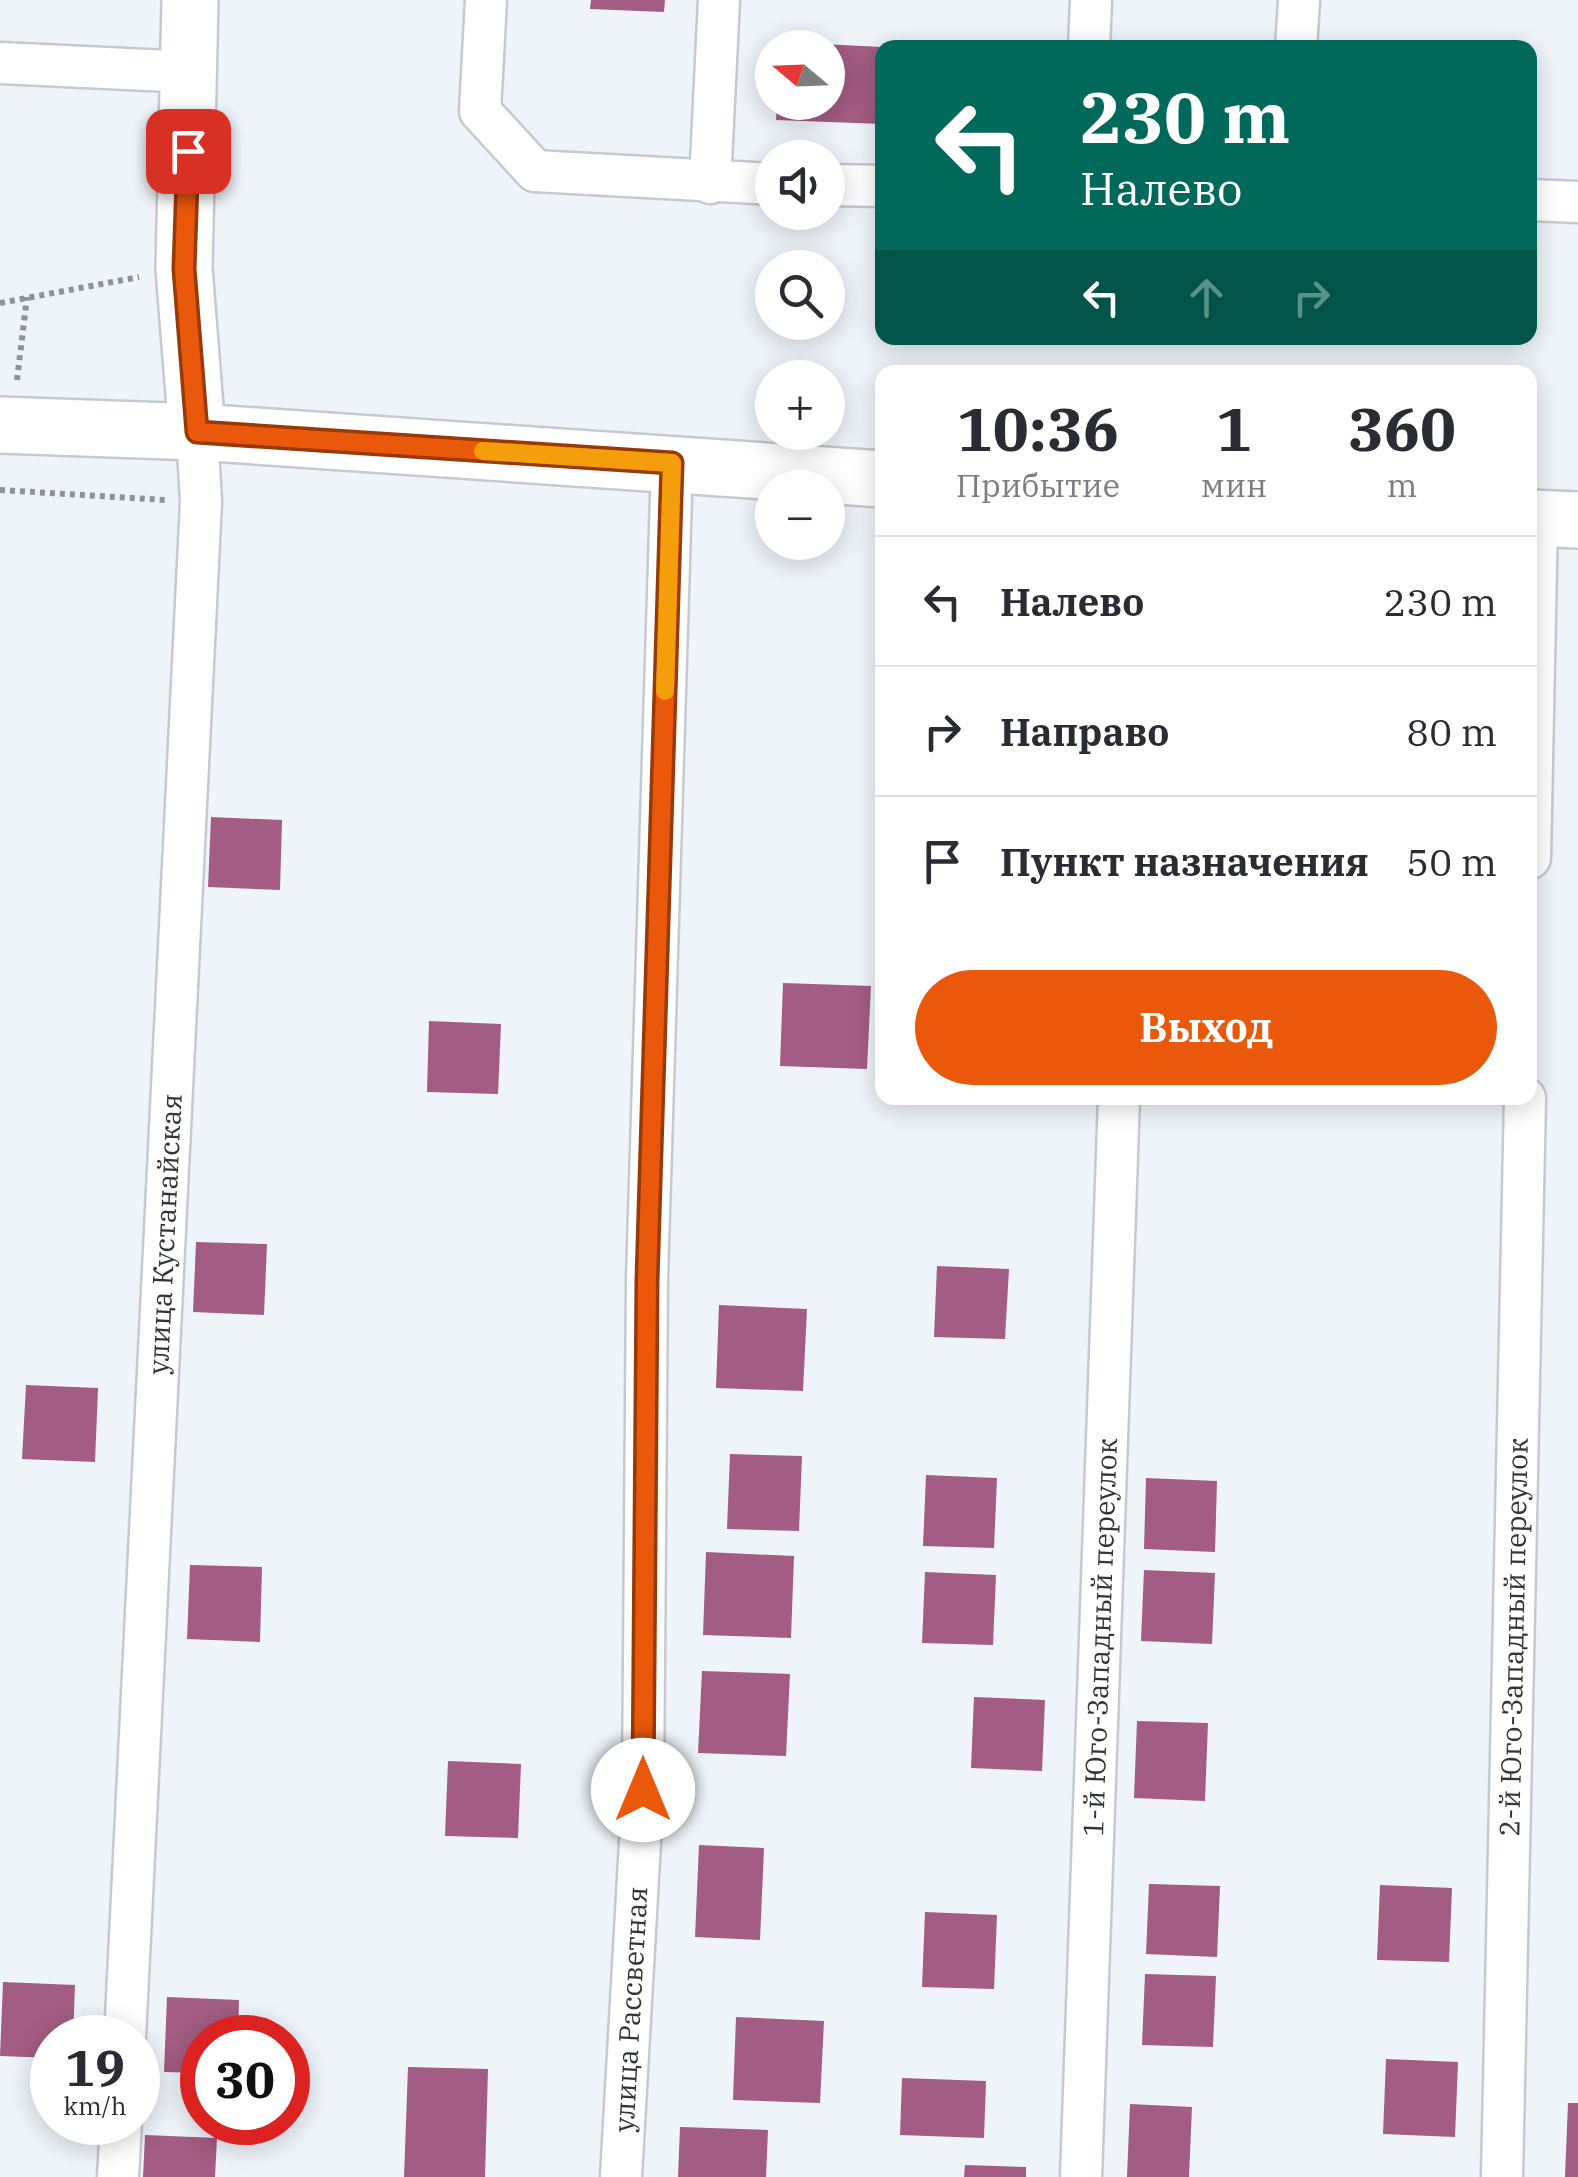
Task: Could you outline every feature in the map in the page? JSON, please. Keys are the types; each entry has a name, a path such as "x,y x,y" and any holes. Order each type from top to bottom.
{"main road":[{"path":"190,0 184,269 197,432"},
{"path":"0,426 197,432 875,478"}],"street":[{"path":"486,0 480,112 535,172 755,184"},
{"path":"710,183 719,0"},
{"path":"1089,40 1090,0"},
{"path":"1296,40 1298,0"},
{"path":"0,63 190,72"},
{"path":"845,185 875,186"},
{"path":"1537,200 1578,202"},
{"name":"улица Кустанайская","path":"126,2015 201,502 197,432"},
{"name":"улица Рассветная","path":"621,2177 643,1790 647,1280 672,463"},
{"path":"1537,726 1548,519"},
{"name":"1-й Юго-Западный переулок","path":"1081,2177 1118,1105"},
{"name":"2-й Юго-Западный переулок","path":"1502,2177 1525,1105"},
{"path":"118,2177 120,2145"}],"path":[{"path":"0,303 184,269"},
{"path":"0,490 201,502"}],"building":[{"path":"591,0 665,0 664,12 590,9"},
{"path":"845,45 875,47 875,124 776,120 845,120"},
{"path":"211,817 282,820 280,890 208,887"},
{"path":"783,983 871,986 867,1069 780,1066"},
{"path":"429,1021 501,1024 498,1094 427,1092"},
{"path":"196,1242 267,1244 264,1315 193,1312"},
{"path":"937,1266 1009,1269 1005,1339 934,1337"},
{"path":"719,1305 807,1309 803,1391 716,1388"},
{"path":"26,1385 98,1388 95,1462 22,1459"},
{"path":"730,1454 802,1456 799,1531 727,1529"},
{"path":"926,1475 997,1478 994,1548 923,1546"},
{"path":"1146,1478 1217,1481 1215,1552 1144,1549"},
{"path":"706,1552 794,1556 791,1638 703,1635"},
{"path":"190,1565 262,1567 260,1642 187,1639"},
{"path":"1144,1570 1215,1573 1212,1644 1141,1641"},
{"path":"925,1572 996,1575 993,1645 922,1643"},
{"path":"702,1671 790,1674 786,1756 698,1753"},
{"path":"974,1697 1045,1700 1042,1771 971,1768"},
{"path":"1137,1721 1208,1723 1205,1801 1134,1798"},
{"path":"448,1761 521,1764 518,1838 445,1836"},
{"path":"699,1845 764,1848 760,1940 695,1937"},
{"path":"1149,1884 1220,1886 1217,1957 1146,1954"},
{"path":"1380,1885 1452,1888 1449,1962 1377,1960"},
{"path":"925,1912 997,1915 994,1989 922,1987"},
{"path":"1145,1974 1216,1976 1213,2047 1142,2045"},
{"path":"3,1982 75,1985 74,2015 30,2015 30,2057 0,2056"},
{"path":"167,1997 239,2000 239,2015 180,2015 180,2072 164,2072"},
{"path":"736,2017 824,2021 820,2103 733,2100"},
{"path":"1386,2059 1458,2062 1455,2137 1383,2134"},
{"path":"408,2067 488,2069 485,2177 404,2177"},
{"path":"902,2078 986,2081 984,2138 900,2135"},
{"path":"1568,2103 1578,2103 1578,2177 1565,2177"},
{"path":"1130,2104 1192,2107 1189,2177 1127,2177"},
{"path":"680,2127 768,2130 766,2177 678,2177"},
{"path":"160,2136 180,2136 180,2145 217,2145 215,2177 143,2177 145,2145 160,2145"},
{"path":"965,2165 1026,2167 1026,2177 964,2177"}],"slow traffic":[{"path":"483,451 672,463 665,691"}],"route":[{"path":"188,151 184,269 197,432 672,463 647,1280 643,1790"}]}
